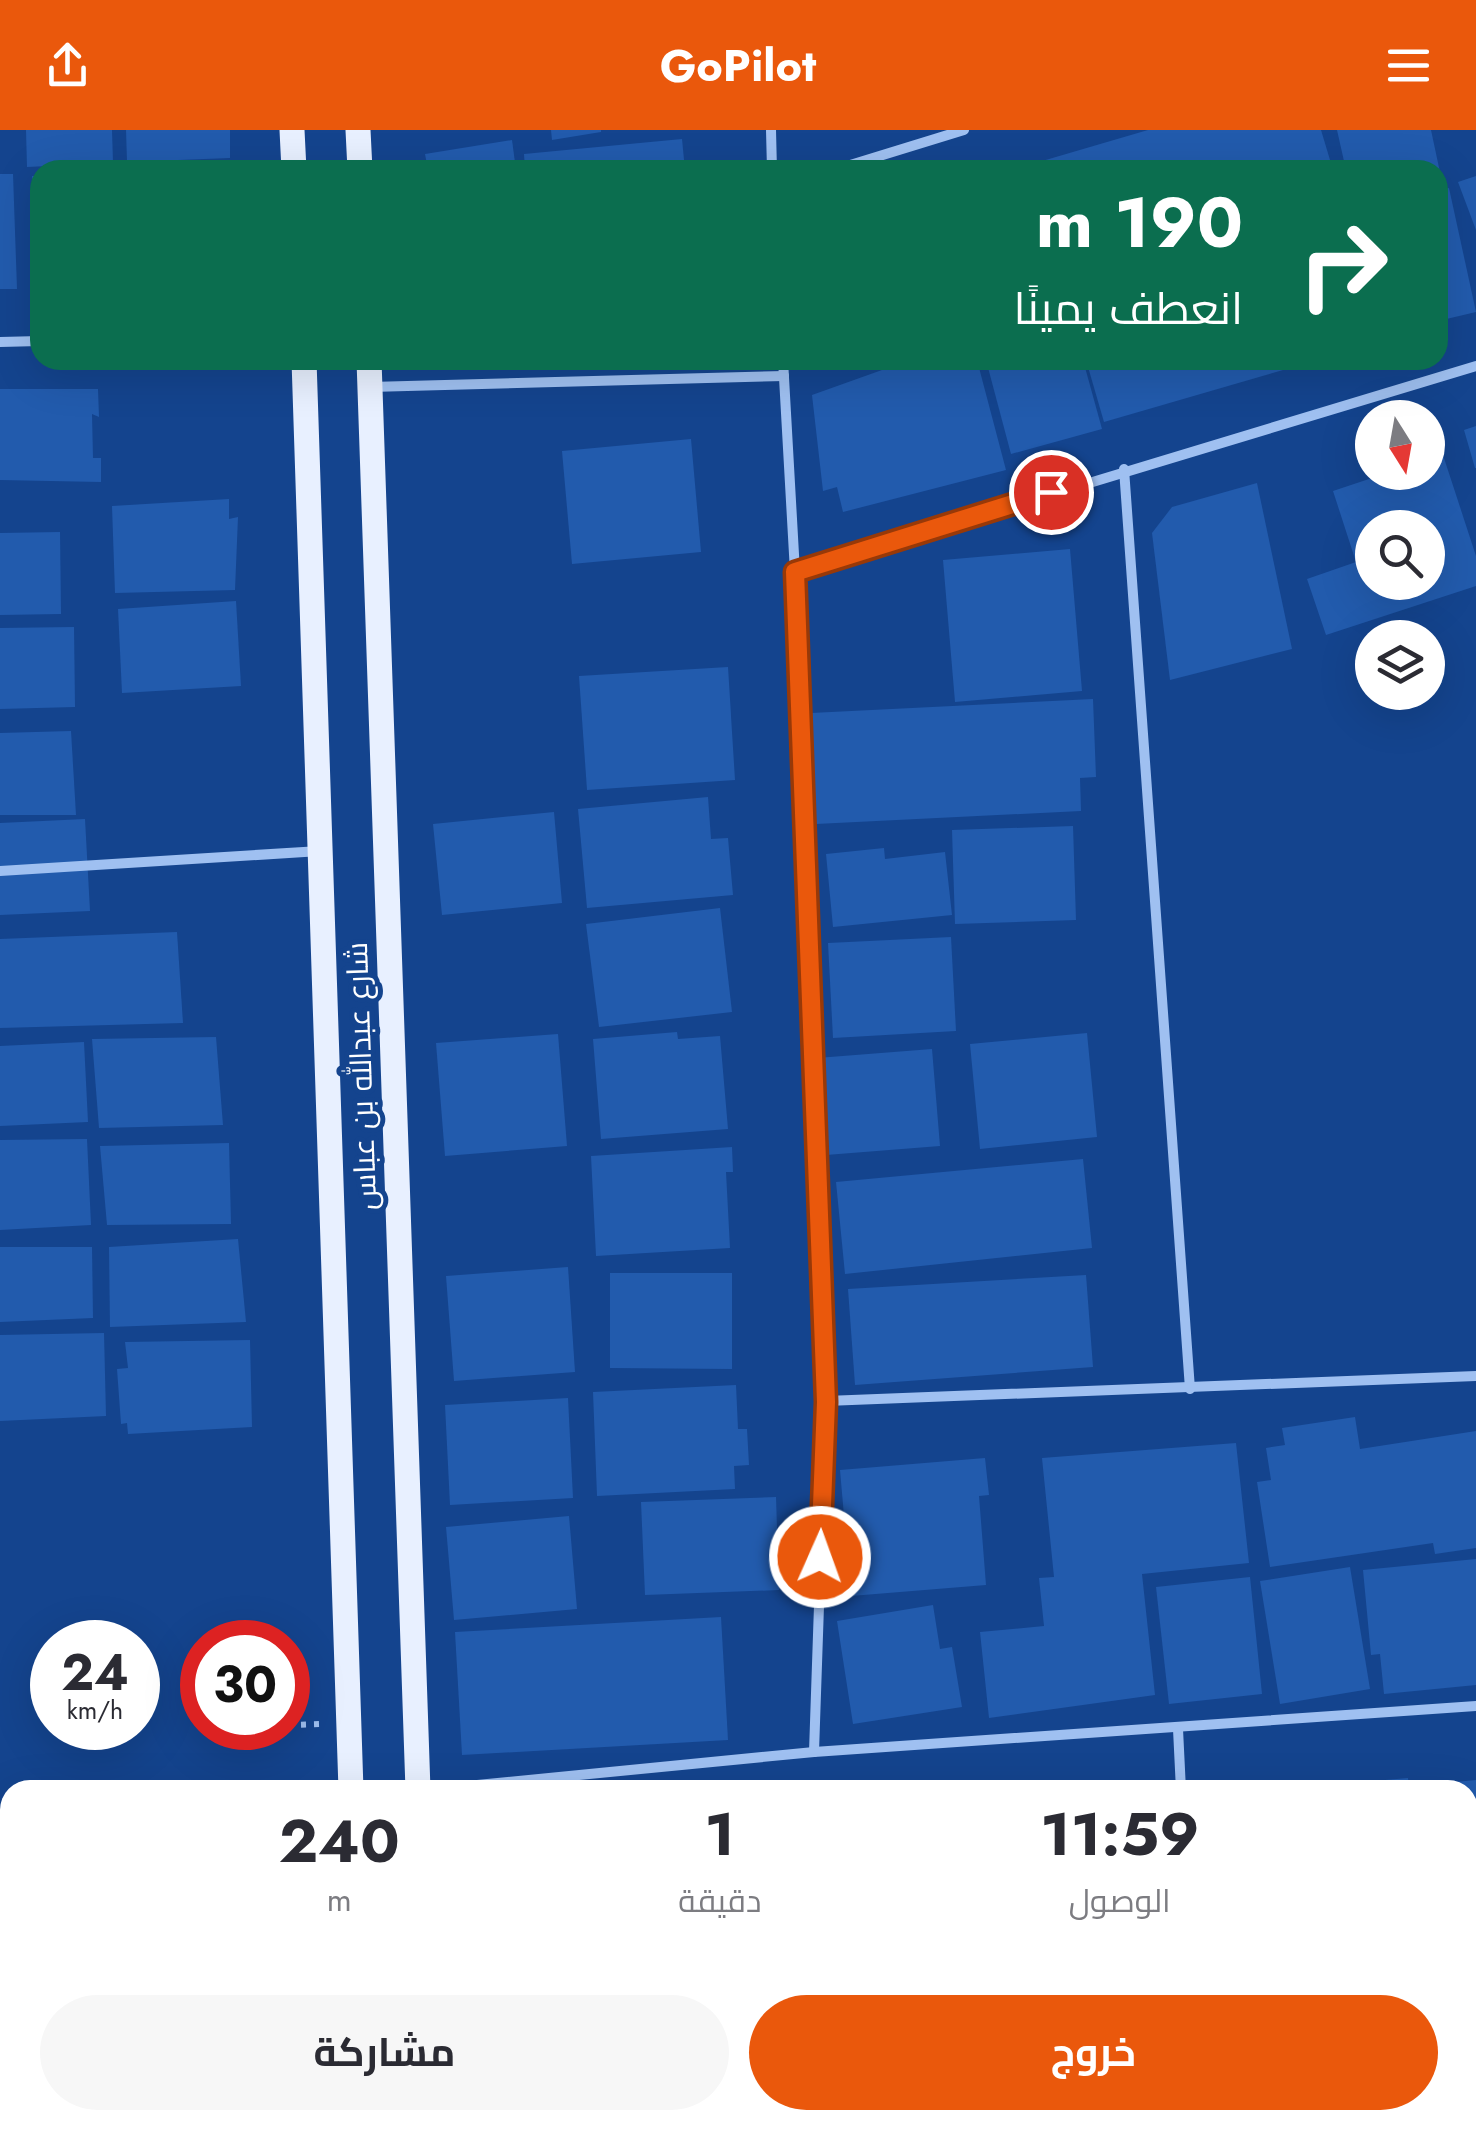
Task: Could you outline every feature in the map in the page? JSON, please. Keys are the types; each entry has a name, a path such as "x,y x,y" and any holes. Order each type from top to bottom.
{"main road":[{"path":"292,130 294,160"},
{"path":"358,130 360,160"},
{"name":"شارع عبدالله بن عباس","path":"304,370 352,1780"},
{"name":"شارع عبدالله بن عباس","path":"369,370 418,1780"}],"street":[{"path":"770,130 772,160"},
{"path":"866,160 964,130"},
{"path":"0,342 30,341"},
{"path":"795,572 1124,469 1476,366"},
{"path":"784,370 795,572 826,1402 814,1752"},
{"path":"370,387 784,376"},
{"path":"1124,469 1190,1389"},
{"path":"0,871 321,851"},
{"path":"826,1402 1476,1376"},
{"path":"528,1780 814,1752 1178,1730 1476,1706"},
{"path":"1178,1730 1180,1780"}],"building":[{"path":"26,130 112,130 113,160 30,160 27,167"},
{"path":"126,130 230,130 230,158 127,160"},
{"path":"551,130 601,130 601,132 552,140"},
{"path":"1148,130 1321,130 1330,160 1046,160"},
{"path":"1337,130 1431,130 1437,160 1344,160"},
{"path":"682,139 684,160 524,160 524,154"},
{"path":"512,140 515,160 426,160 425,154"},
{"path":"0,174 13,174 17,289 0,289"},
{"path":"1476,176 1476,230 1458,182"},
{"path":"1448,188 1476,312 1448,319"},
{"path":"882,370 980,370 1006,470 843,512 837,487 823,491 812,395"},
{"path":"989,370 1086,370 1102,429 1011,454"},
{"path":"1089,370 1283,370 1104,422"},
{"path":"0,389 98,389 99,417 92,414 93,458 101,458 101,482 0,480"},
{"path":"1476,426 1476,468 1475,468 1464,430"},
{"path":"691,439 701,552 572,564 562,451"},
{"path":"1445,461 1476,556 1476,586 1445,596 1445,510 1355,510 1355,559 1333,491 1355,484 1355,490 1445,490"},
{"path":"1257,483 1292,649 1170,680 1152,533 1172,507"},
{"path":"229,499 229,519 238,517 235,590 115,593 112,506"},
{"path":"60,532 61,614 0,615 0,533"},
{"path":"1070,549 1082,691 955,702 943,560"},
{"path":"1355,562 1355,600 1433,600 1372,620 1355,620 1355,626 1326,635 1307,579"},
{"path":"236,601 241,686 122,693 118,609"},
{"path":"74,627 75,707 0,709 0,628"},
{"path":"728,667 735,780 587,790 579,676"},
{"path":"1093,699 1096,777 1080,778 1081,811 816,824 811,713"},
{"path":"71,731 76,815 0,815 0,733"},
{"path":"708,797 711,839 728,838 733,895 587,908 578,809"},
{"path":"554,812 562,903 442,915 433,824"},
{"path":"85,819 90,911 0,915 0,823"},
{"path":"1073,826 1076,920 955,924 952,830"},
{"path":"884,848 885,859 945,852 952,915 833,927 826,854"},
{"path":"720,908 732,1012 599,1027 586,924"},
{"path":"177,932 183,1023 0,1028 0,939"},
{"path":"951,937 956,1031 833,1038 828,943"},
{"path":"677,1032 678,1039 720,1036 728,1129 601,1139 593,1039"},
{"path":"1087,1033 1097,1137 980,1149 970,1044"},
{"path":"558,1034 567,1146 445,1156 436,1043"},
{"path":"216,1037 223,1125 99,1128 92,1039"},
{"path":"84,1042 88,1122 0,1126 0,1046"},
{"path":"932,1049 940,1146 826,1155 817,1058"},
{"path":"87,1139 91,1225 0,1230 0,1140"},
{"path":"229,1143 231,1224 107,1225 100,1146"},
{"path":"732,1147 733,1172 726,1172 730,1248 596,1256 591,1156"},
{"path":"1083,1159 1092,1248 845,1274 836,1182"},
{"path":"238,1239 246,1322 110,1327 109,1247"},
{"path":"0,1247 92,1247 93,1318 0,1322"},
{"path":"568,1267 575,1372 454,1381 446,1276"},
{"path":"610,1273 732,1273 732,1369 610,1368"},
{"path":"1086,1275 1093,1367 855,1385 848,1289"},
{"path":"104,1333 106,1416 0,1421 0,1335"},
{"path":"250,1340 252,1427 128,1434 127,1423 121,1424 117,1369 128,1368 125,1342"},
{"path":"736,1385 738,1429 747,1429 749,1465 734,1466 735,1489 597,1496 593,1392"},
{"path":"568,1398 573,1498 450,1505 445,1405"},
{"path":"1355,1417 1360,1449 1476,1431 1476,1548 1435,1554 1433,1543 1270,1567 1257,1482 1271,1480 1266,1448 1285,1445 1282,1428"},
{"path":"1236,1443 1249,1563 1142,1574 1155,1695 989,1718 980,1632 1044,1626 1039,1578 1054,1577 1042,1458"},
{"path":"985,1458 989,1495 979,1496 986,1585 851,1596 840,1470"},
{"path":"776,1497 779,1590 645,1595 641,1502"},
{"path":"569,1516 577,1609 454,1620 446,1527"},
{"path":"1476,1559 1476,1685 1384,1694 1380,1654 1371,1655 1363,1570"},
{"path":"1350,1567 1370,1689 1280,1704 1260,1581"},
{"path":"1250,1577 1262,1694 1169,1704 1156,1587"},
{"path":"933,1605 940,1649 952,1647 962,1707 853,1724 837,1621"},
{"path":"721,1617 728,1740 462,1755 455,1632"}],"route":[{"path":"820,1557 826,1402 795,572 1051,492"}]}
